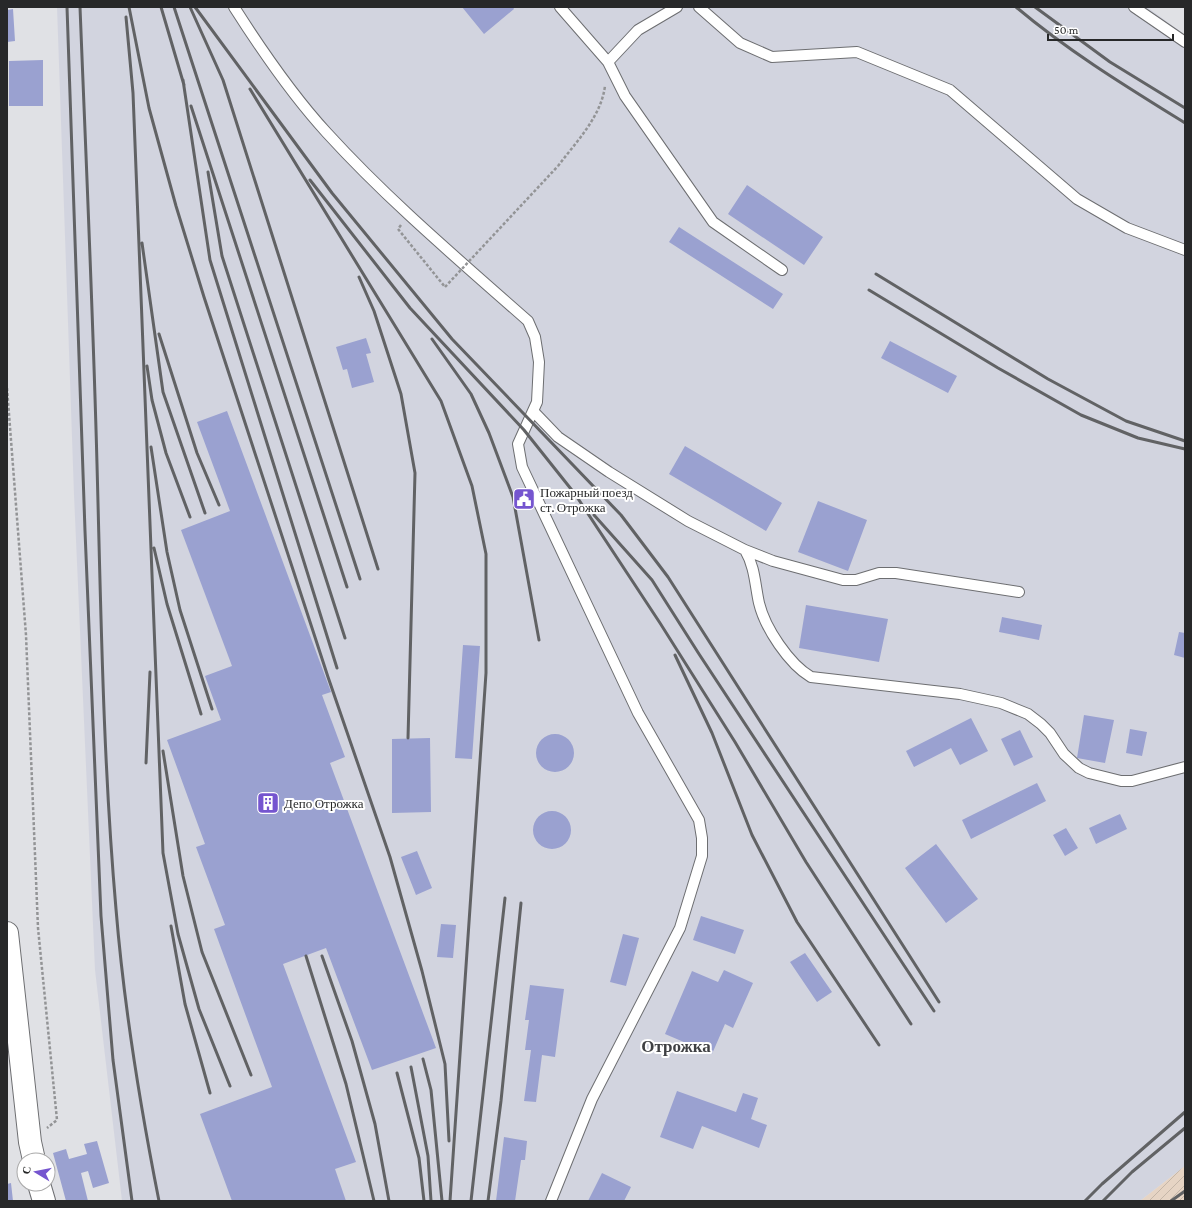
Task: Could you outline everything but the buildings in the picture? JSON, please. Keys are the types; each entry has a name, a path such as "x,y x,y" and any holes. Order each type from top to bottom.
{"street":[{"path":"7,933 32,1151"}],"lane":[{"path":"234,7 270,62 326,133 409,216 528,321 535,337 539,362 537,402 518,444 522,467 638,713 699,820 702,838 702,856 680,928 592,1099 551,1201"},
{"path":"560,7 608,62 625,96 713,222 782,270"},
{"path":"608,62 638,30 677,7"},
{"path":"699,7 740,43 772,57 857,52 950,90 1077,200 1127,228 1185,250"},
{"path":"1134,7 1185,42"},
{"path":"533,411 558,437 609,472 688,521 745,550 773,561 843,580 856,580 879,573 896,574 1019,592"},
{"path":"745,550 753,567 759,605 769,626 791,660 802,671 811,677 960,694 1001,703 1028,714 1050,733 1064,754 1079,768 1096,775 1132,781 1185,767"}],"path":[{"path":"398,229 445,287 558,166 588,126 603,99 608,62"},
{"path":"7,388 26,635 38,928 57,1120 32,1151"}],"shaded area":[{"path":"57,7 1147,7 1185,35 1185,1166 1140,1201 122,1201 95,970 74,495"},
{"path":"1185,1166 1185,1201 1140,1201"}],"railway":[{"path":"67,7 85,531 101,916 113,1060 132,1201"},
{"path":"80,7 94,350 103,687 108,798 123,982 145,1129 159,1201"},
{"path":"129,7 149,108 176,206 204,297 328,677 390,857 422,971 445,1064 449,1141"},
{"path":"161,7 184,85"},
{"path":"174,7 360,579"},
{"path":"190,7 223,80 378,569"},
{"path":"195,7 332,193 452,339 621,515 668,577 939,1002"},
{"path":"1016,7 1077,54 1185,123"},
{"path":"1035,7 1110,62 1185,108"},
{"path":"126,17 133,93 163,853 178,934 199,1009 230,1086"},
{"path":"183,80 210,260 337,668"},
{"path":"250,89 441,401 472,486 486,554 486,673 450,1201"},
{"path":"191,106 347,587"},
{"path":"208,172 222,256 345,638"},
{"path":"310,180 410,308 524,430 575,494 660,623 735,742 806,862 911,1024"},
{"path":"142,243 163,392 205,513"},
{"path":"876,274 1048,379 1126,421 1185,441"},
{"path":"359,277 374,311 401,394 415,473 408,738"},
{"path":"869,290 998,368 1081,415 1138,438 1185,449"},
{"path":"159,334 197,453 219,505"},
{"path":"432,339 471,394 489,433 513,497 539,640"},
{"path":"147,366 152,400 166,453 190,517"},
{"path":"151,447 167,552 180,610 212,709"},
{"path":"594,515 652,580 934,1011"},
{"path":"154,548 167,604 201,714"},
{"path":"675,655 712,733 752,835 797,922 879,1045"},
{"path":"146,763 150,672"},
{"path":"163,751 183,876 202,952 251,1075"},
{"path":"471,1201 505,898"},
{"path":"488,1201 501,1101 521,903"},
{"path":"171,926 185,1004 210,1093"},
{"path":"306,956 346,1084 374,1201"},
{"path":"322,956 352,1041 375,1124 389,1201"},
{"path":"423,1059 431,1090 442,1201"},
{"path":"411,1067 428,1156 431,1201"},
{"path":"397,1073 419,1158 424,1201"},
{"path":"1085,1201 1102,1184 1185,1112"},
{"path":"1103,1201 1132,1172 1185,1128"},
{"path":"1171,1201 1185,1191"}],"place":[{"name":"Пожарный поезд ст. Отрожка","path":"524,499"},
{"name":"Депо Отрожка","path":"268,803"}],"district":[{"name":"Отрожка","path":"676,1046"}]}
